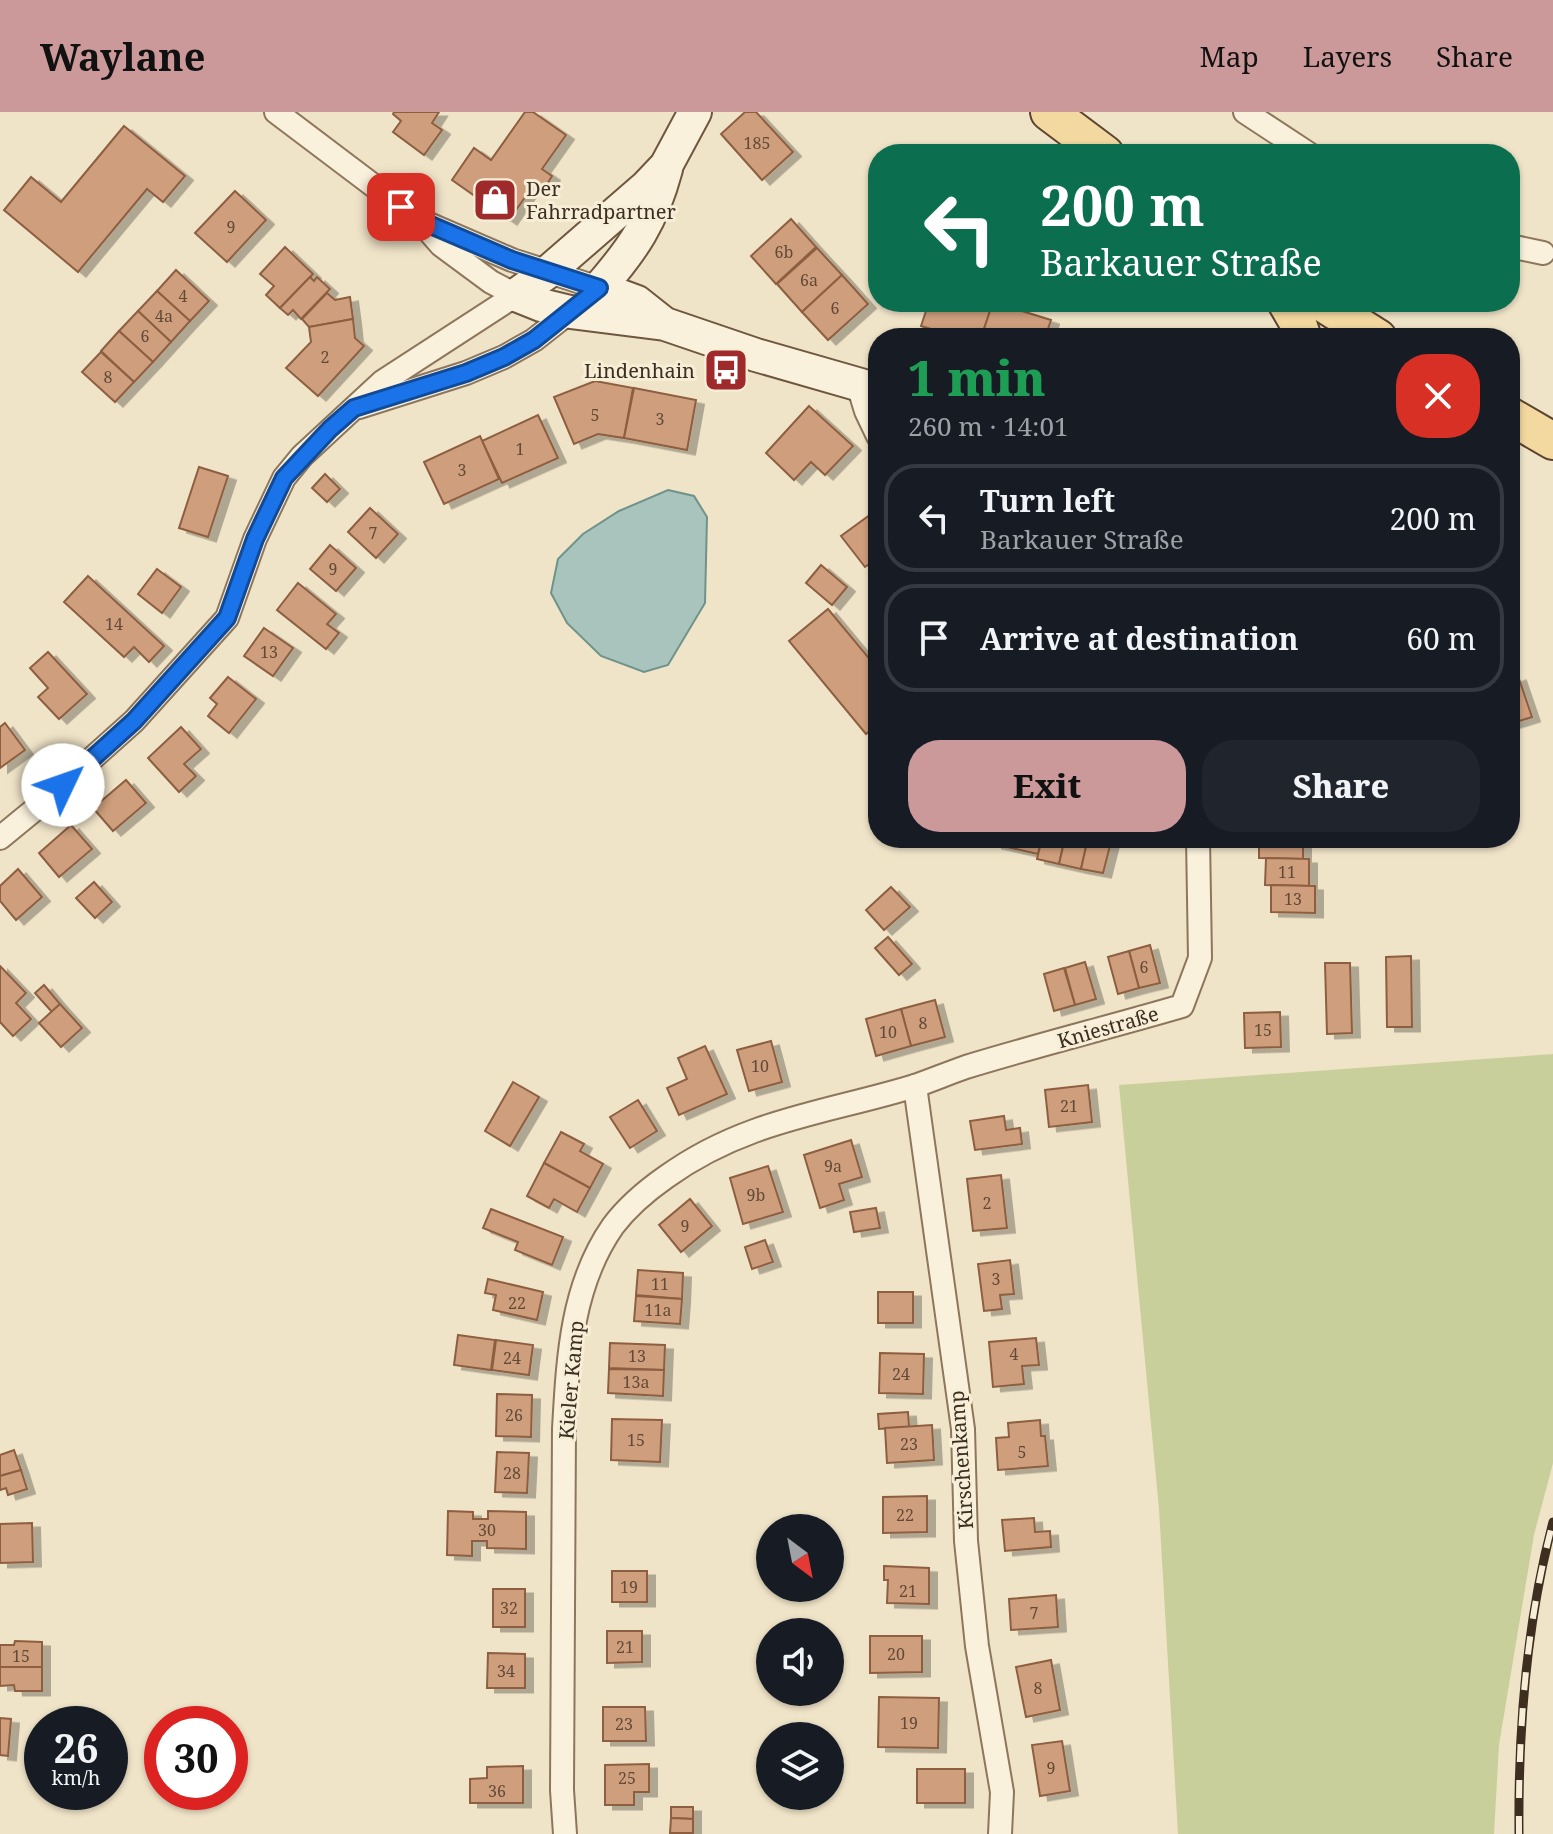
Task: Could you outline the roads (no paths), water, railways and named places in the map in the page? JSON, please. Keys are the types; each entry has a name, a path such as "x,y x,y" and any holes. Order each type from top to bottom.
{"main road":[{"path":"1049,112 1092,144"},
{"path":"1337,312 1362,328"},
{"path":"1520,422 1553,441"}],"street":[{"path":"276,112 419,220 441,245 491,282 516,295 570,312 665,324 868,388 868,415"},
{"path":"354,408 466,373 504,357 534,340 599,288 638,239 653,211 666,166 695,112"},
{"path":"1245,112 1294,144"},
{"path":"0,838 134,721 227,618 255,539 284,478 330,429 382,382 548,272 633,200 666,166"},
{"path":"419,220 548,272 637,302 665,324"},
{"path":"1520,248 1543,253"},
{"name":"Kniestraße","path":"915,1086 966,1068 1182,1006 1200,958 1198,848"},
{"name":"Kieler Kamp","path":"565,1834 562,1790 564,1429 571,1332 593,1262 613,1226 640,1195 696,1155 757,1128 915,1086"},
{"name":"Kirschenkamp","path":"915,1086 963,1429 966,1541 977,1646 1002,1792 1000,1834"}],"water":[{"path":"668,490 694,496 707,517 705,603 668,665 644,672 601,656 567,623 551,593 558,559 583,534 619,511"}],"railway":[{"path":"1519,1834 1522,1716 1530,1637 1553,1522"}],"place":[{"name":"Der Fahrradpartner","path":"495,200"},
{"name":"Lindenhain","path":"726,370"}]}
